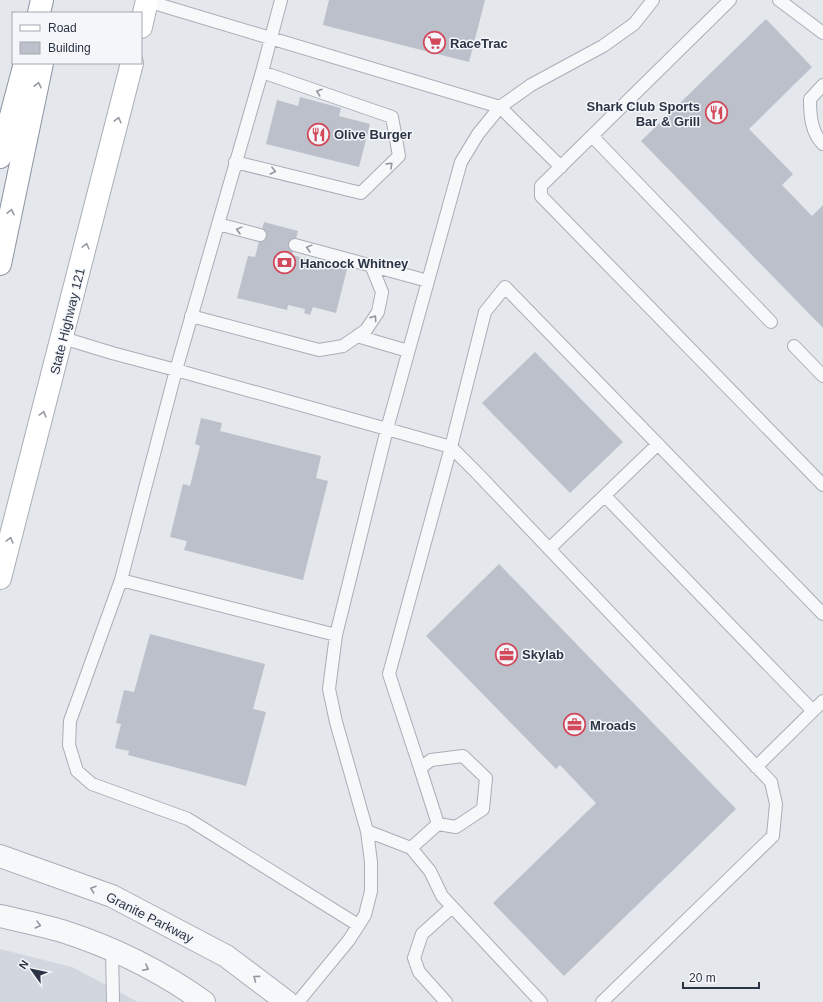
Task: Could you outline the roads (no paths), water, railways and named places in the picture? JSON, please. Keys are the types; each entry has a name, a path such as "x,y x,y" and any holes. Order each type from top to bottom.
{"main road":[{"path":"39,12 42,0"},
{"path":"53,12 56,0"},
{"path":"142,23 147,1"},
{"path":"0,157 25,64"},
{"path":"0,264 42,64"},
{"name":"State Highway 121","path":"0,578 132,64"}],"street":[{"name":"Granite Parkway","path":"0,856 112,896 226,956 287,1002"},
{"path":"0,916 62,931 112,950 180,985 204,1002"}],"lane":[{"path":"281,0 262,72 176,370 121,580 70,721 69,745 77,771 92,784 188,820 358,925"},
{"path":"298,1002 349,940 365,915 371,891 371,862 367,831 336,722 329,689 336,635 387,429 461,162 478,134 500,107 531,85 603,46 634,24 653,0"},
{"path":"730,0 541,186 541,196 823,484"},
{"path":"779,0 823,33"},
{"path":"147,1 500,107 561,167"},
{"path":"236,162 361,193 399,156 392,117 262,72"},
{"path":"823,85 810,99 810,117 820,141 823,144"},
{"path":"592,136 771,322"},
{"path":"218,224 260,236"},
{"path":"295,245 428,280"},
{"path":"191,316 319,350 343,346 366,330 378,312 382,292 371,265"},
{"path":"438,824 389,674 451,447 485,312 505,287 823,614"},
{"path":"356,336 408,351"},
{"path":"62,338 112,354 176,370 451,447 771,782 776,804 773,836 602,1002"},
{"path":"794,346 823,376"},
{"path":"549,549 658,444"},
{"path":"605,496 813,711"},
{"path":"121,580 336,635"},
{"path":"756,767 823,701"},
{"path":"420,768 431,760 462,756 486,778 483,809 456,827 438,824"},
{"path":"411,848 438,824"},
{"path":"367,831 411,848 430,871 442,896 541,1002"},
{"path":"446,1002 418,972 414,958 422,934 452,907"},
{"path":"112,950 113,1002"}],"place":[{"name":"RaceTrac","path":"435,43"},
{"name":"Shark Club Sports Bar & Grill","path":"716,113"},
{"name":"Olive Burger","path":"318,134"},
{"name":"Hancock Whitney","path":"284,263"},
{"name":"Skylab","path":"506,654"},
{"name":"Mroads","path":"575,725"}]}
